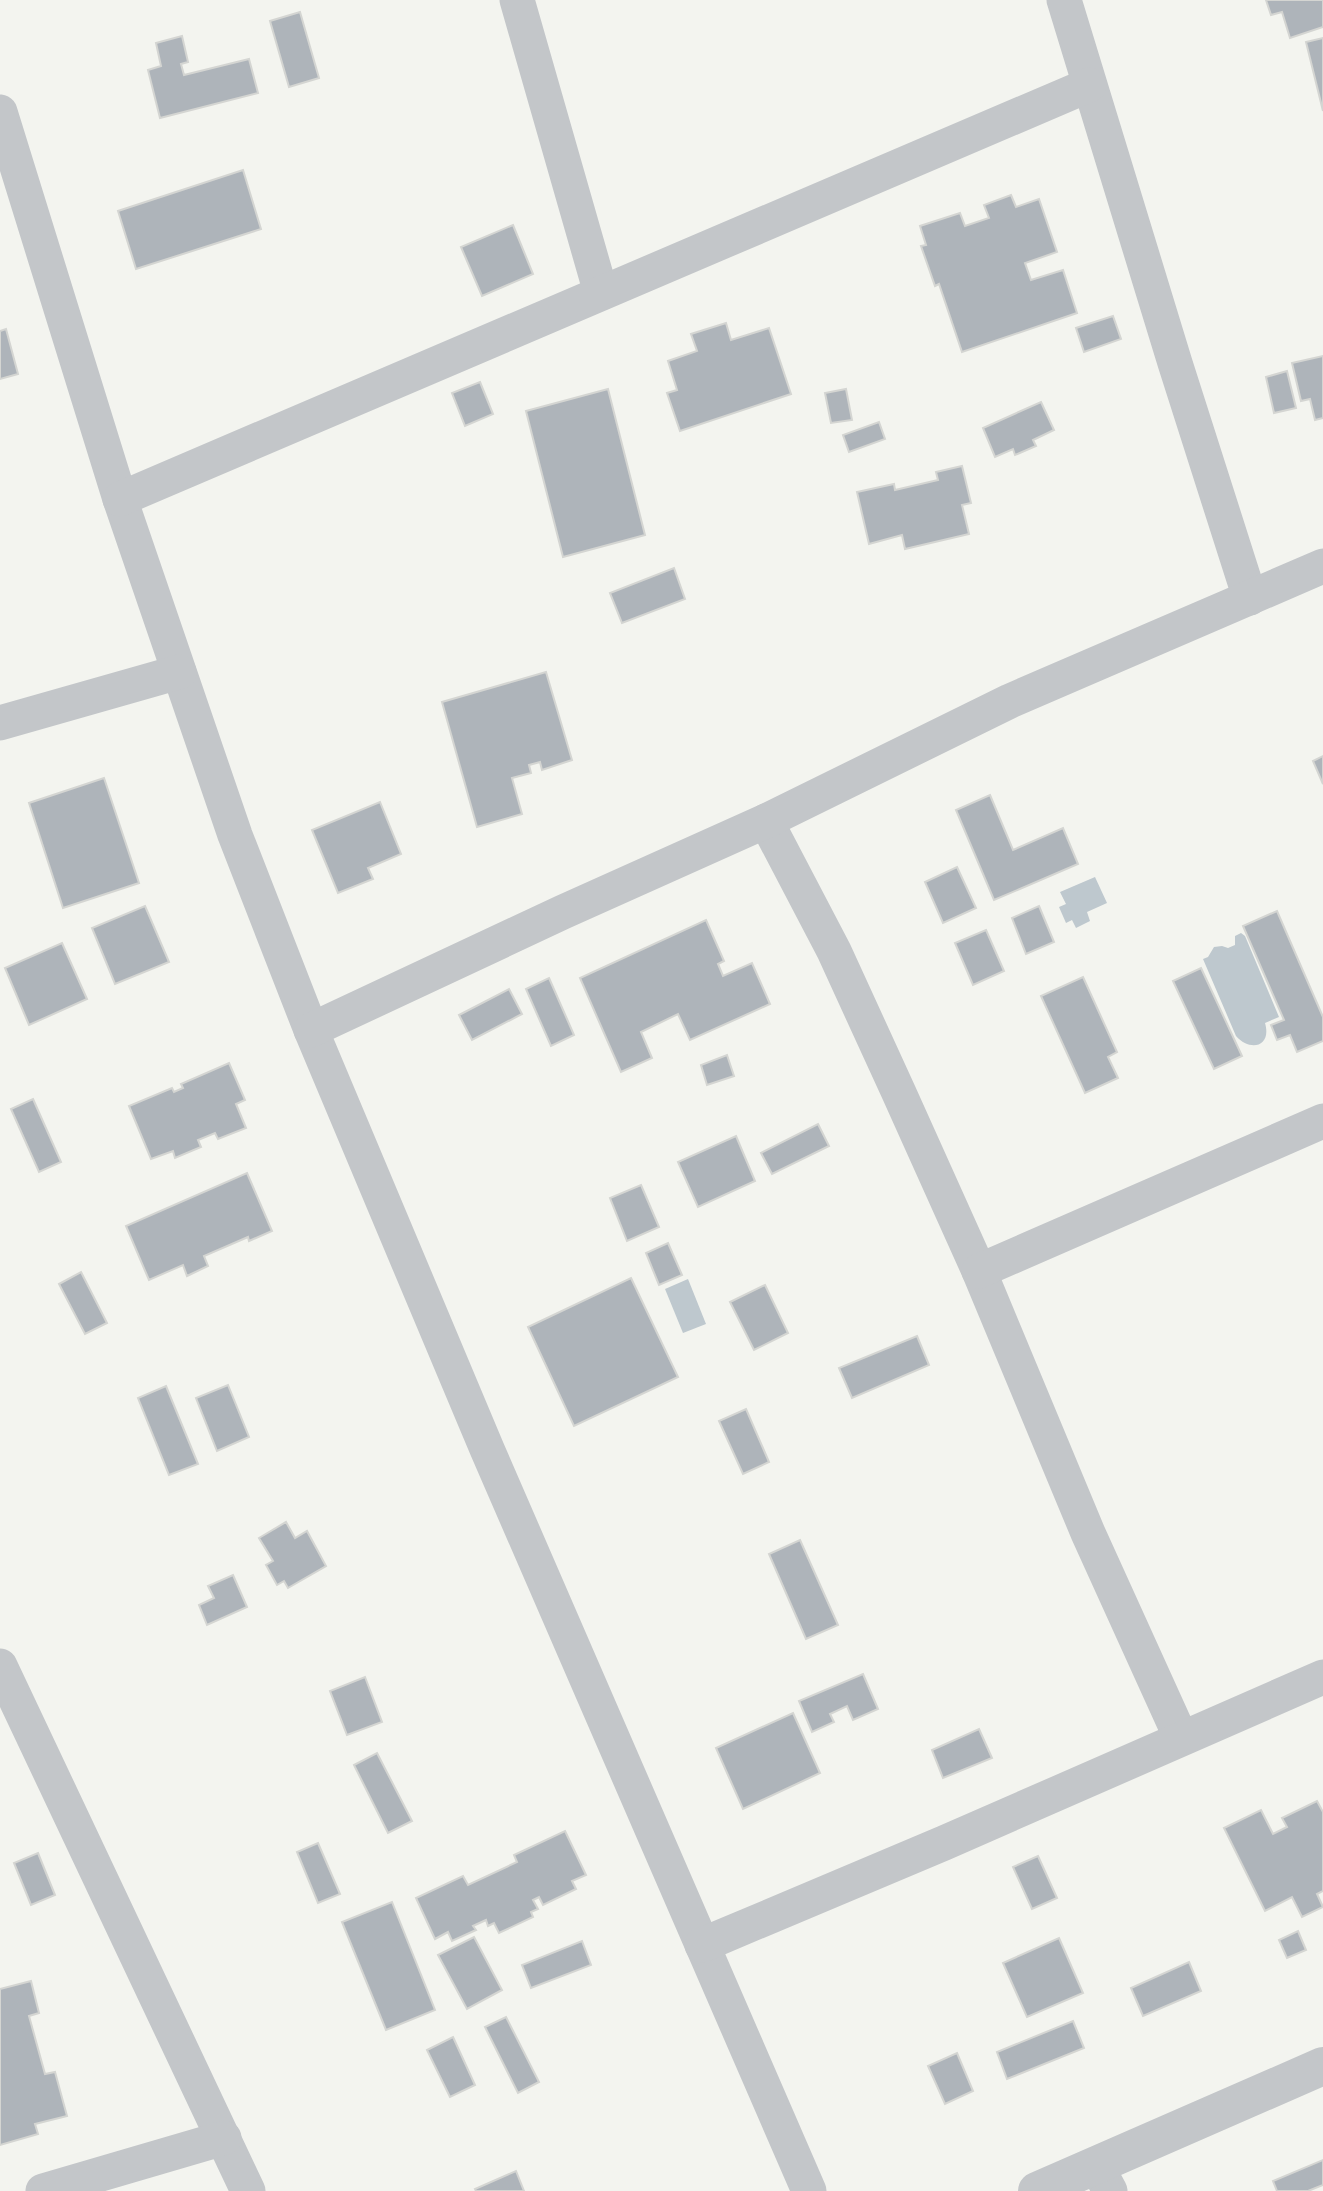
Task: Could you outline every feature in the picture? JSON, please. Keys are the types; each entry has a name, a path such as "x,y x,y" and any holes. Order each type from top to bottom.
{"street":[{"path":"517,0 601,293"},
{"path":"1065,0 1089,85 1250,598"},
{"path":"120,499 1089,85"},
{"path":"0,111 10,185 235,835 311,1030 492,1462 809,2191"},
{"path":"311,1030 766,821 1010,701 1323,566"},
{"path":"0,723 179,673"},
{"path":"766,821 834,951 979,1271 1088,1534 1181,1738"},
{"path":"979,1271 1323,1121"},
{"path":"0,1666 248,2191"},
{"path":"702,1945 944,1843 1323,1677"},
{"path":"1037,2191 1103,2178 1323,2066"},
{"path":"43,2191 224,2138"}],"shaded area":[{"path":"1095,877 1107,903 1087,912 1090,921 1076,928 1072,920 1066,923 1059,907 1066,904 1060,892"},
{"path":"1241,933 1245,936 1279,1017 1265,1023 1263,1042 1253,1045 1236,1036 1203,959 1208,957 1214,947 1228,948 1235,945 1235,936"},
{"path":"688,1279 706,1324 683,1333 665,1289"}],"building":[{"path":"1266,0 1323,0 1323,27 1290,38 1282,12 1271,15"},
{"path":"300,12 319,78 289,87 270,21"},
{"path":"182,36 188,62 181,64 184,75 249,59 258,93 160,118 148,70 161,66 156,43"},
{"path":"1323,38 1323,111 1306,42"},
{"path":"243,170 261,229 136,269 118,211"},
{"path":"1011,195 1016,207 1039,199 1057,252 1025,263 1031,280 1063,270 1077,313 962,352 939,284 935,286 921,246 926,245 920,226 960,213 965,226 989,218 984,205"},
{"path":"513,225 533,274 482,296 461,247"},
{"path":"1113,316 1121,339 1084,352 1076,328"},
{"path":"726,323 731,340 769,328 791,394 680,431 667,393 677,390 668,361 697,351 691,334"},
{"path":"6,329 18,374 0,379 0,331"},
{"path":"1323,356 1323,418 1315,420 1310,399 1301,401 1292,363"},
{"path":"1287,371 1296,408 1274,413 1266,377"},
{"path":"480,382 493,414 465,426 452,393"},
{"path":"608,389 645,535 563,557 526,411"},
{"path":"846,389 852,420 831,423 825,393"},
{"path":"1041,402 1054,430 1033,440 1036,446 1015,455 1013,449 995,457 983,428"},
{"path":"879,422 885,439 849,452 843,435"},
{"path":"962,466 971,503 962,505 969,534 905,549 902,535 869,544 857,492 894,484 895,490 938,480 936,472"},
{"path":"674,568 685,599 622,623 610,593"},
{"path":"546,672 572,760 542,770 540,762 529,765 531,773 512,778 522,814 477,827 442,702"},
{"path":"1323,756 1323,784 1313,761"},
{"path":"104,778 139,883 63,908 29,803"},
{"path":"990,795 1013,850 1063,828 1078,864 994,900 956,810"},
{"path":"380,802 401,854 368,868 373,879 338,893 312,830"},
{"path":"957,867 976,908 943,923 925,882"},
{"path":"145,906 169,962 115,984 92,928"},
{"path":"1039,906 1054,942 1026,954 1012,918"},
{"path":"1277,911 1323,1017 1323,1041 1297,1052 1290,1035 1277,1040 1271,1025 1284,1020 1243,926"},
{"path":"706,920 724,961 718,964 723,976 752,963 770,1004 690,1040 678,1014 641,1032 652,1058 621,1072 580,978"},
{"path":"986,930 1004,971 973,985 955,943"},
{"path":"62,943 87,999 29,1025 5,968"},
{"path":"1201,968 1242,1056 1214,1069 1173,981"},
{"path":"1083,977 1117,1052 1108,1057 1118,1078 1085,1093 1041,996"},
{"path":"549,978 574,1035 551,1046 526,989"},
{"path":"509,989 522,1014 472,1040 459,1015"},
{"path":"727,1055 734,1076 707,1085 701,1065"},
{"path":"229,1063 245,1100 236,1104 246,1128 218,1139 215,1133 198,1140 201,1147 175,1158 173,1151 151,1159 129,1106 172,1088 174,1092 183,1088 181,1084"},
{"path":"33,1099 61,1162 39,1172 11,1109"},
{"path":"818,1124 829,1146 772,1174 761,1153"},
{"path":"736,1136 755,1181 698,1207 678,1162"},
{"path":"247,1173 272,1231 249,1241 248,1237 204,1256 208,1266 187,1276 183,1265 149,1280 126,1226"},
{"path":"641,1185 659,1227 627,1241 610,1198"},
{"path":"668,1243 682,1275 659,1285 646,1253"},
{"path":"81,1272 107,1323 85,1334 59,1284"},
{"path":"631,1278 678,1377 574,1426 528,1327"},
{"path":"765,1285 788,1333 754,1350 730,1302"},
{"path":"917,1336 929,1365 852,1398 839,1368"},
{"path":"228,1385 249,1437 217,1451 196,1398"},
{"path":"166,1386 198,1464 169,1475 138,1398"},
{"path":"746,1409 769,1462 743,1474 719,1421"},
{"path":"286,1522 295,1538 307,1531 326,1566 288,1588 284,1581 277,1585 266,1565 273,1561 259,1538"},
{"path":"800,1540 838,1625 806,1639 769,1554"},
{"path":"233,1575 247,1607 207,1625 199,1605 214,1598 208,1586"},
{"path":"863,1674 878,1709 853,1720 847,1706 830,1714 834,1722 812,1732 799,1701"},
{"path":"365,1677 382,1722 347,1735 330,1691"},
{"path":"793,1713 820,1773 743,1809 716,1748"},
{"path":"979,1729 992,1758 943,1778 932,1750"},
{"path":"377,1753 412,1821 388,1833 354,1765"},
{"path":"1317,1801 1323,1812 1323,1891 1317,1894 1323,1907 1302,1917 1292,1897 1265,1911 1224,1828 1261,1810 1273,1834 1287,1827 1282,1818"},
{"path":"565,1831 586,1875 572,1881 576,1889 543,1905 539,1897 533,1900 538,1909 531,1912 533,1917 499,1933 494,1923 488,1926 486,1920 473,1926 476,1930 452,1941 448,1932 435,1939 416,1898 463,1876 468,1885 517,1862 514,1855"},
{"path":"318,1843 340,1894 318,1903 297,1852"},
{"path":"38,1853 55,1895 31,1905 14,1863"},
{"path":"1038,1856 1057,1898 1032,1909 1013,1867"},
{"path":"392,1902 435,2010 386,2030 342,1922"},
{"path":"1298,1931 1306,1950 1287,1958 1279,1940"},
{"path":"474,1937 502,1990 467,2009 438,1955"},
{"path":"1059,1938 1083,1993 1027,2017 1003,1963"},
{"path":"582,1941 591,1965 531,1988 522,1965"},
{"path":"1189,1962 1201,1991 1143,2016 1131,1988"},
{"path":"31,1981 39,2013 29,2016 45,2074 55,2072 67,2116 35,2124 38,2134 0,2145 0,1989"},
{"path":"506,2017 539,2082 518,2093 485,2027"},
{"path":"1073,2021 1084,2048 1007,2079 997,2052"},
{"path":"453,2037 475,2085 450,2097 427,2050"},
{"path":"957,2053 973,2091 945,2104 928,2066"},
{"path":"1323,2160 1323,2185 1308,2191 1277,2191 1273,2181"},
{"path":"516,2171 524,2191 475,2189"}]}
